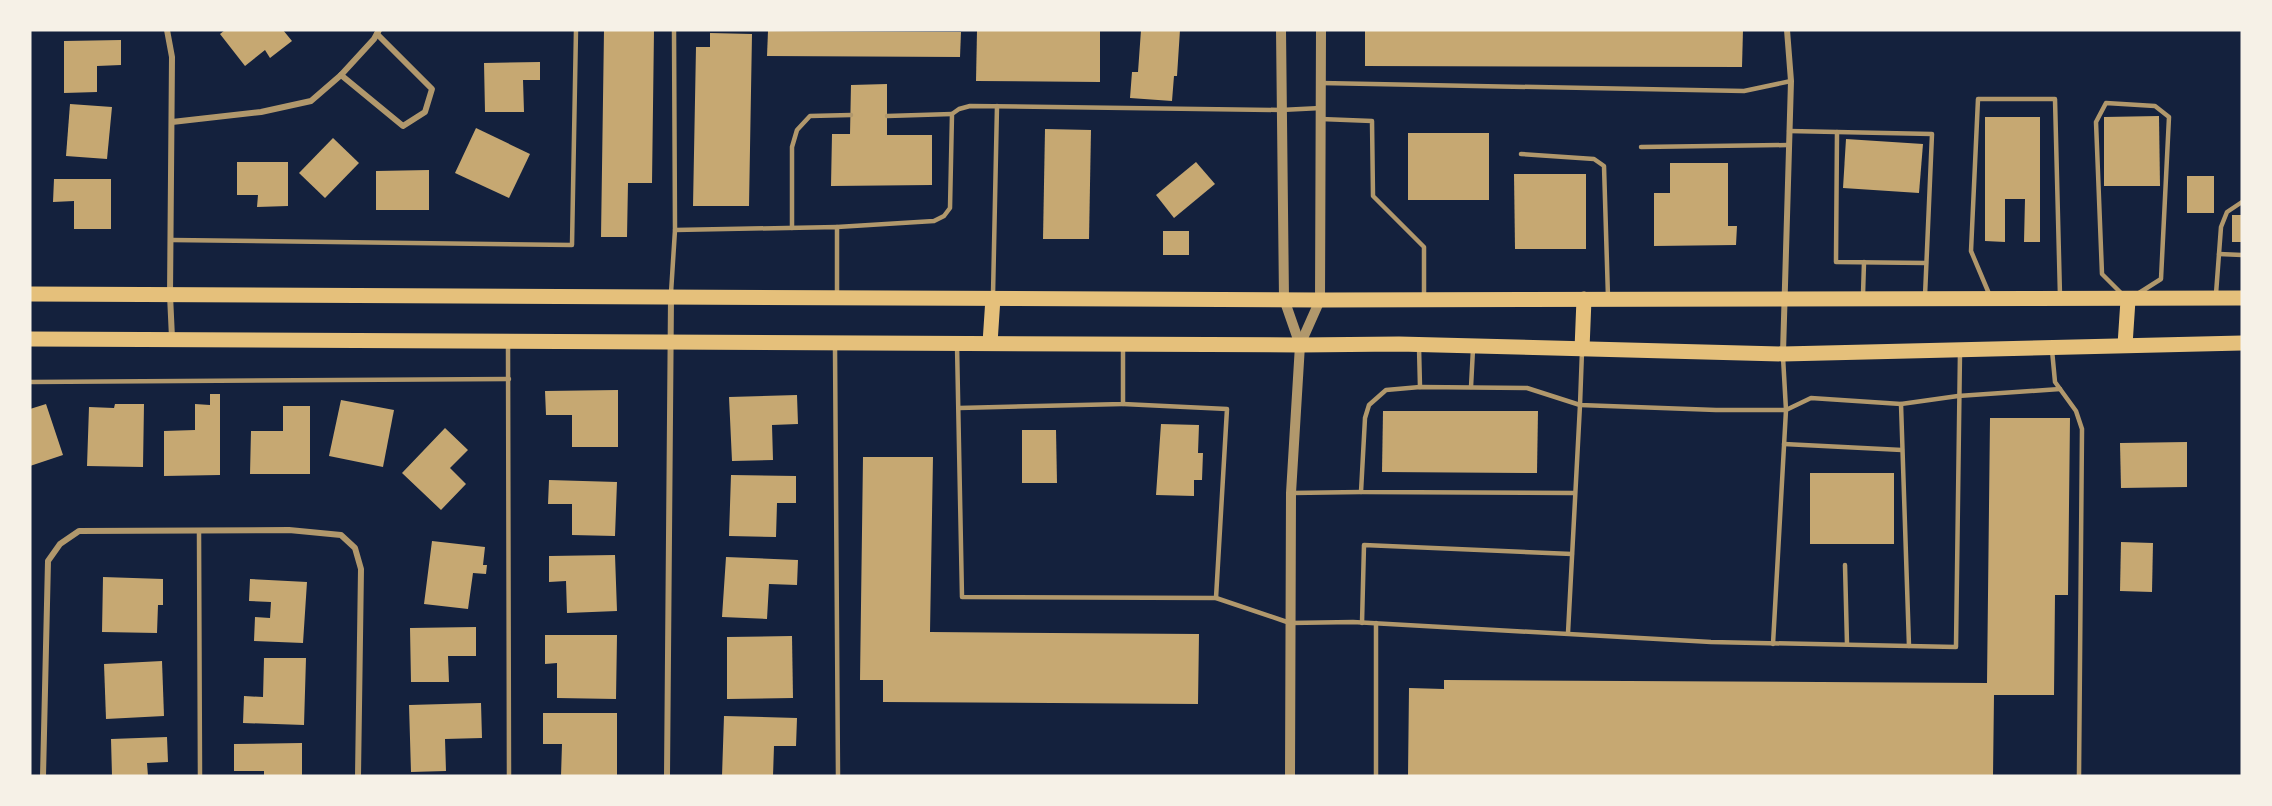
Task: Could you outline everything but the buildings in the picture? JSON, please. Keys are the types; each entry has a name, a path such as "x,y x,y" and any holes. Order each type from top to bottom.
{"main road":[{"path":"30,294 1320,300 2242,298"},
{"path":"990,343 993,298"},
{"path":"1582,349 1584,299"},
{"path":"2125,345 2128,300"},
{"path":"30,339 1419,345 1783,354 2242,343"}],"street":[{"path":"167,30 172,57 170,295 172,340"},
{"path":"1281,30 1284,299 1300,345"},
{"path":"1290,776 1291,493 1300,345 1320,300 1321,30"},
{"path":"1783,354 1791,81 1787,30"},
{"path":"172,122 261,112 311,101 341,75 378,32 432,89 425,112 403,126 341,75"},
{"path":"668,776 671,296"},
{"path":"43,776 48,561 60,544 79,531 289,530 341,535 355,548 361,569 358,776"}],"lane":[{"path":"172,240 572,245 576,30"},
{"path":"671,296 675,231 675,30"},
{"path":"1321,83 1744,91 1791,81"},
{"path":"1990,299 1971,251 1978,99 2055,99 2060,299"},
{"path":"2106,103 2155,106 2169,117 2161,279 2128,300 2102,274 2096,122 2106,103"},
{"path":"887,116 952,114 970,105 1281,110 1372,121 1373,196 1424,246 1424,300"},
{"path":"993,298 997,106"},
{"path":"675,231 837,227 934,221 944,216 950,208 952,114"},
{"path":"792,228 792,147 797,130 810,116 850,115"},
{"path":"1789,131 1932,134 1925,299"},
{"path":"1837,132 1836,262 1926,263"},
{"path":"1641,147 1788,145"},
{"path":"1521,154 1594,159 1604,166 1608,299"},
{"path":"2216,298 2221,227 2227,212 2242,202"},
{"path":"837,227 837,297"},
{"path":"2219,254 2242,255"},
{"path":"1863,299 1864,262"},
{"path":"508,341 509,776"},
{"path":"835,343 838,776"},
{"path":"957,343 962,597 1216,598 1290,623 1376,623 1711,642 1956,647 1960,349"},
{"path":"1123,344 1123,404"},
{"path":"1419,345 1420,387"},
{"path":"1471,387 1473,346"},
{"path":"2052,347 2055,382 2076,411 2082,429 2079,776"},
{"path":"1568,633 1582,349"},
{"path":"1773,644 1786,410 1783,354"},
{"path":"30,382 508,379"},
{"path":"1361,492 1365,418 1369,405 1386,390 1420,387 1527,388 1580,405 1786,410 1811,398 1901,404 1958,396 2060,389"},
{"path":"959,408 1123,404 1227,409 1216,598"},
{"path":"1901,404 1909,646"},
{"path":"1784,444 1902,450"},
{"path":"1291,493 1575,493"},
{"path":"199,531 200,776"},
{"path":"1362,623 1365,545 1572,555"},
{"path":"1845,565 1847,645"},
{"path":"1376,623 1376,776"}]}
